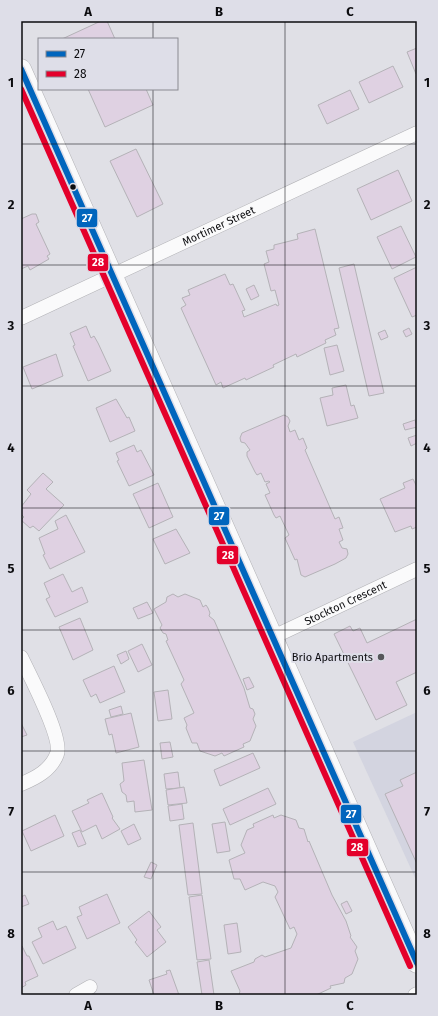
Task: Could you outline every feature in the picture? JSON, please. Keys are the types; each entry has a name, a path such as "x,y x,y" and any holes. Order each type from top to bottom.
{"main road":[{"path":"21,68 417,963"}],"street":[{"name":"Mortimer Street","path":"21,318 417,134"},
{"name":"Stockton Crescent","path":"273,637 417,568"},
{"path":"21,657 52,724 58,752 49,769 21,784"},
{"path":"76,995 90,986"}],"shaded area":[{"path":"417,712 417,882 353,742"}],"building":[{"path":"101,21 107,21 115,38 64,38"},
{"path":"417,48 417,73 416,74 407,52"},
{"path":"393,66 403,87 369,103 359,82"},
{"path":"88,90 146,90 153,105 105,127"},
{"path":"350,90 359,109 327,124 318,105"},
{"path":"136,149 163,204 137,217 110,161"},
{"path":"398,170 412,201 371,220 357,189"},
{"path":"32,214 36,214 39,222 36,224 50,254 47,256 49,259 30,270 28,266 21,269 21,219"},
{"path":"401,226 416,257 392,269 377,237"},
{"path":"315,229 339,328 334,329 336,335 325,340 326,343 297,357 296,354 273,365 274,367 246,380 245,378 223,388 221,382 216,385 181,308 186,305 182,298 190,295 188,290 225,274 230,285 233,284 245,310 242,311 244,317 276,304 277,306 279,305 275,290 271,291 264,264 269,262 266,251 274,249 274,245 298,239 297,234"},
{"path":"354,264 384,393 369,396 339,268"},
{"path":"417,267 417,315 412,317 394,278"},
{"path":"254,285 259,296 251,300 246,289"},
{"path":"86,326 91,338 94,336 98,343 111,371 88,381 73,346 75,345 70,333"},
{"path":"409,328 412,334 406,337 403,331"},
{"path":"385,330 388,337 381,340 378,333"},
{"path":"337,345 344,371 330,375 324,348"},
{"path":"56,354 63,376 32,389 23,367"},
{"path":"346,385 351,406 354,405 358,418 327,426 320,398 333,395 332,388"},
{"path":"116,399 127,418 129,417 135,431 110,442 96,408"},
{"path":"284,415 288,417 290,421 288,426 290,432 295,430 299,440 303,438 307,448 305,450 335,519 339,517 343,528 339,529 343,540 339,542 342,548 347,549 348,554 346,558 335,564 305,577 301,575 297,559 295,560 285,538 289,535 280,516 276,518 265,495 270,493 266,484 270,482 265,482 261,473 257,475 247,456 247,452 250,450 245,443 241,442 240,438 242,433"},
{"path":"415,420 417,427 405,430 403,424"},
{"path":"417,435 417,443 411,446 408,438"},
{"path":"134,445 137,452 141,450 154,475 129,486 117,461 119,460 116,453"},
{"path":"43,473 53,482 46,489 64,505 39,531 33,526 30,528 21,520 24,517 21,514 21,507 31,494 27,490"},
{"path":"413,479 417,487 417,527 412,529 411,526 395,532 380,499 405,488 403,483"},
{"path":"158,483 173,517 149,528 133,494"},
{"path":"66,515 85,552 50,569 43,555 45,554 39,538 58,529 55,521"},
{"path":"176,529 190,553 165,564 153,539"},
{"path":"63,574 72,592 82,587 88,602 55,617 46,599 50,597 44,583"},
{"path":"173,594 178,597 185,594 200,600 203,607 206,605 210,613 209,616 214,620 244,688 250,708 253,709 255,714 253,719 256,726 250,741 243,744 244,747 224,756 222,753 215,756 200,751 197,743 192,743 186,728 187,725 184,718 194,713 181,684 184,680 166,641 168,640 166,634 163,633 160,628 162,625 154,609 166,602 167,597"},
{"path":"147,602 153,613 138,619 133,608"},
{"path":"80,618 93,650 73,660 59,627"},
{"name":"Brio Apartments","path":"417,619 417,672 396,682 407,705 376,720 334,634 350,626 353,631 360,628 367,643"},
{"path":"142,644 152,665 138,672 128,651"},
{"path":"126,651 129,659 121,664 117,655"},
{"path":"114,666 125,692 100,703 96,694 91,697 83,680"},
{"path":"249,677 254,687 247,690 243,679"},
{"path":"168,690 172,719 158,721 154,692"},
{"path":"121,706 123,714 111,717 109,710"},
{"path":"131,713 139,747 116,753 112,734 109,735 105,719"},
{"path":"21,723 27,735 21,737"},
{"path":"170,742 173,757 162,759 160,743"},
{"path":"253,753 260,768 220,786 214,770"},
{"path":"144,760 152,810 135,812 134,801 127,802 126,795 122,792 120,784 124,781 122,763"},
{"path":"178,772 180,788 166,789 164,774"},
{"path":"417,772 417,864 385,794 403,786 400,780"},
{"path":"184,787 187,803 168,805 166,790"},
{"path":"268,788 276,804 230,825 223,809"},
{"path":"102,793 113,817 112,818 120,829 102,839 96,825 82,832 72,811 89,803 87,800"},
{"path":"182,804 184,819 170,821 168,806"},
{"path":"55,815 64,836 31,851 22,831"},
{"path":"273,815 274,818 281,815 296,820 299,828 304,829 308,842 309,841 332,895 346,921 351,936 350,937 357,947 355,951 358,959 352,974 345,978 344,983 330,986 331,988 316,995 239,995 240,991 231,971 254,962 255,959 262,955 265,957 291,948 297,934 294,927 290,929 275,897 278,892 275,886 263,882 245,890 240,879 234,879 229,860 245,853 241,845 247,830 254,827 253,824"},
{"path":"225,822 230,851 217,853 212,824"},
{"path":"193,823 202,894 188,895 179,825"},
{"path":"134,824 141,839 128,845 121,831"},
{"path":"80,830 86,844 78,847 72,833"},
{"path":"151,862 157,865 151,879 144,877"},
{"path":"107,894 120,923 87,939 77,917 82,915 79,907"},
{"path":"25,895 29,904 21,907 21,897"},
{"path":"202,895 211,959 197,960 189,897"},
{"path":"347,901 352,911 346,914 341,904"},
{"path":"149,911 161,927 157,930 166,942 147,957 135,942 137,940 128,927"},
{"path":"53,921 57,930 66,926 76,948 43,964 32,942 42,937 38,928"},
{"path":"237,923 241,952 228,954 224,925"},
{"path":"22,946 27,956 29,956 38,976 25,982 26,985 21,988"},
{"path":"209,960 214,995 202,995 197,962"},
{"path":"170,970 179,995 154,995 149,980 167,974 166,971"}],"transit line":[{"name":"27","path":"21,69 417,963"},
{"name":"28","path":"21,89 410,966"}],"place":[{"name":"Brio Apartments","path":"381,657"}]}
